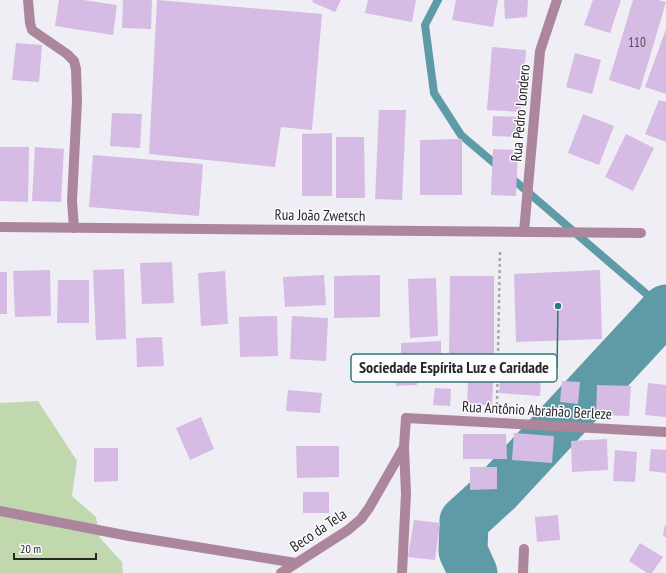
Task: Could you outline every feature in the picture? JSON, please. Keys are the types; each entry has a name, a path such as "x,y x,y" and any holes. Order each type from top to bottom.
{"street":[{"path":"28,0 32,30 67,54 74,61 76,68 77,101 72,201 74,228"},
{"name":"Rua Pedro Londero","path":"524,232 540,51 557,0"},
{"name":"Rua João Zwetsch","path":"0,227 640,233"},
{"name":"Rua Antônio Abrahão Berleze","path":"406,418 666,432"},
{"name":"Beco da Tela","path":"402,573 406,494 404,447 406,418"},
{"name":"Beco da Tela","path":"281,573 348,530 361,519 369,508 404,447"},
{"path":"0,511 129,536 296,563"},
{"path":"523,573 524,549"}],"path":[{"path":"496,423 501,231"}],"green space":[{"path":"38,401 77,461 72,496 96,517 100,538 122,562 123,573 0,573 0,403"}],"building":[{"path":"59,0 83,0 117,5 113,35 55,26"},
{"path":"123,0 152,0 151,29 122,28"},
{"path":"157,0 322,14 312,130 281,127 275,167 149,154"},
{"path":"313,0 341,0 335,12 312,2"},
{"path":"368,0 416,0 412,22 365,13"},
{"path":"456,0 498,0 493,27 452,20"},
{"path":"504,0 528,0 527,17 505,19"},
{"path":"593,0 621,0 610,33 584,25"},
{"path":"633,0 658,0 666,2 640,90 609,80"},
{"path":"666,29 666,94 645,87"},
{"path":"16,43 42,45 39,82 12,80"},
{"path":"492,47 526,50 521,112 487,110"},
{"path":"575,53 601,60 592,94 566,87"},
{"path":"659,100 666,102 666,142 645,134"},
{"path":"379,110 406,110 402,200 375,199"},
{"path":"112,113 142,114 140,148 110,146"},
{"path":"583,114 614,126 599,165 568,153"},
{"path":"493,116 520,117 519,137 492,136"},
{"path":"332,133 332,196 302,196 302,134"},
{"path":"626,134 654,148 633,191 605,177"},
{"path":"336,137 364,137 365,198 336,198"},
{"path":"462,139 462,195 420,195 420,140"},
{"path":"0,147 29,147 28,202 0,201"},
{"path":"35,147 64,149 61,202 32,201"},
{"path":"493,149 518,150 516,196 491,195"},
{"path":"93,155 203,164 199,216 89,207"},
{"path":"172,262 174,303 142,304 140,263"},
{"path":"124,269 126,339 96,340 93,270"},
{"path":"50,270 51,316 15,317 13,271"},
{"path":"600,270 602,339 516,342 514,274"},
{"path":"225,271 228,324 201,326 198,273"},
{"path":"0,272 7,272 7,314 0,314"},
{"path":"324,275 326,305 285,307 283,277"},
{"path":"380,275 380,317 334,318 334,276"},
{"path":"450,276 494,276 494,360 449,360"},
{"path":"436,278 438,336 410,338 408,279"},
{"path":"58,280 89,280 89,323 57,323"},
{"path":"277,316 278,356 240,357 239,317"},
{"path":"292,316 328,318 326,361 290,359"},
{"path":"162,337 164,366 137,367 136,338"},
{"path":"441,341 441,361 401,362 401,343"},
{"path":"416,364 417,385 396,386 395,366"},
{"path":"501,373 541,375 540,396 499,393"},
{"path":"562,381 580,382 578,404 560,402"},
{"path":"468,382 493,382 492,405 467,405"},
{"path":"648,383 666,385 666,417 645,415"},
{"path":"597,385 631,386 629,416 596,415"},
{"path":"435,388 451,389 450,406 433,405"},
{"path":"288,390 322,393 320,413 286,411"},
{"path":"201,417 214,449 190,460 176,428"},
{"path":"514,433 554,436 552,463 512,460"},
{"path":"463,434 506,434 507,459 463,459"},
{"path":"607,439 608,470 572,472 571,441"},
{"path":"296,446 339,446 339,477 297,478"},
{"path":"94,448 118,448 118,481 94,482"},
{"path":"651,449 666,450 666,473 649,471"},
{"path":"615,450 637,452 635,482 613,481"},
{"path":"470,467 497,467 497,489 470,490"},
{"path":"303,492 329,492 329,513 303,513"},
{"path":"558,515 560,540 537,542 535,517"},
{"path":"414,520 440,523 435,560 408,557"},
{"path":"666,525 666,537 663,536"},
{"path":"640,543 663,557 652,573 647,573 629,561"}],"waterway":[{"path":"438,0 425,25 434,93 461,135 500,168"},
{"path":"508,175 665,310"},
{"path":"473,573 463,551 464,521 497,491 666,309"}],"place":[{"name":"Sociedade Espírita Luz e Caridade","path":"558,306"}]}
